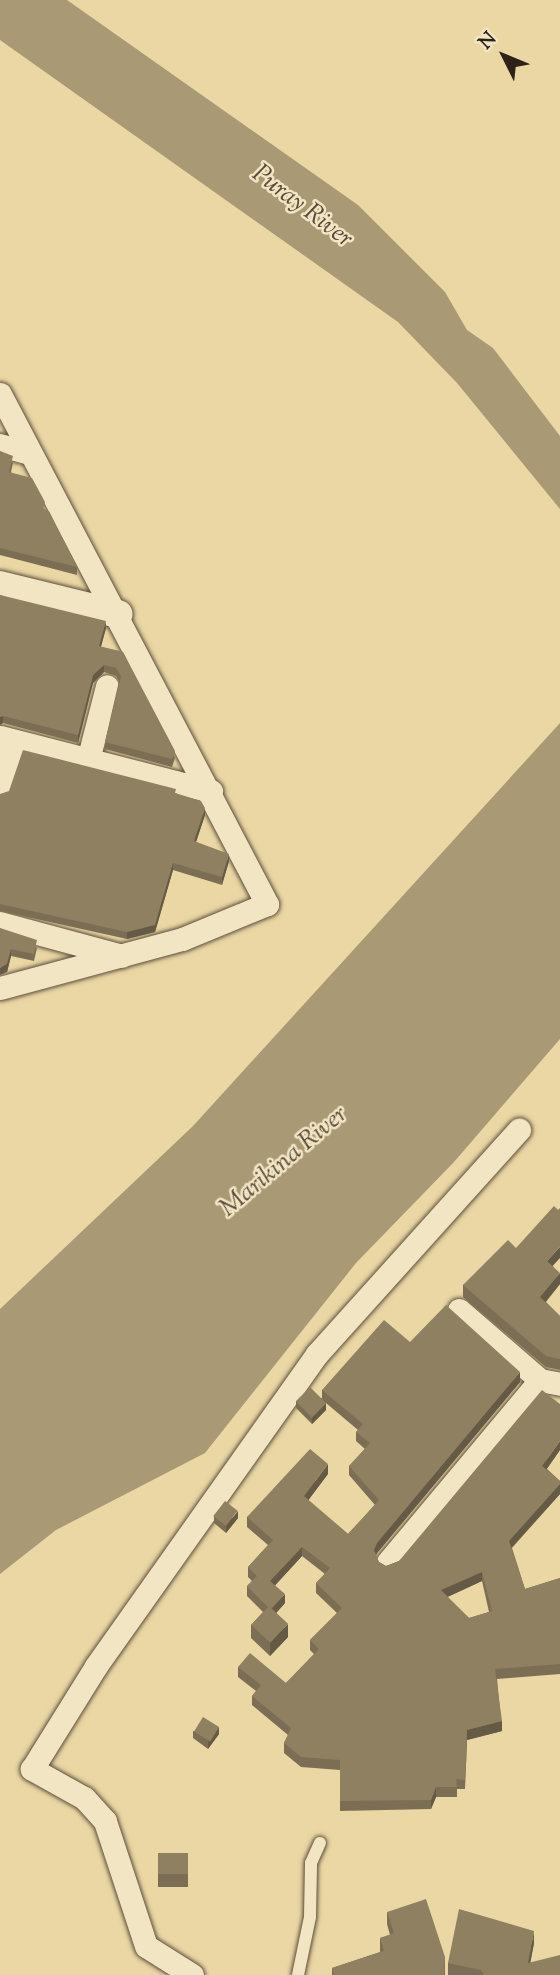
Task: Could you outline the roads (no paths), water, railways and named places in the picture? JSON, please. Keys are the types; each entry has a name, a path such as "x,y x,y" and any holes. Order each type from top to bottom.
{"street":[{"path":"0,394 211,791 267,904 124,957 0,988"},
{"path":"0,444 30,453"},
{"path":"0,585 118,614"},
{"path":"88,760 107,686"},
{"path":"0,788 7,739 211,791"},
{"path":"0,923 124,957"},
{"path":"192,1975 146,1946 105,1821 84,1798 33,1769 96,1666 317,1354 519,1129"},
{"path":"388,1562 550,1382 459,1310"}],"lane":[{"path":"298,1975 310,1917 310,1863 320,1843"}],"water":[{"name":"Puray River","path":"0,0 67,0 358,205 445,292 467,330 493,348 560,436 560,509 457,383 398,322 0,40"},
{"name":"Marikina River","path":"560,723 560,1039 454,1162 356,1263 205,1453 56,1530 0,1574 0,1309 193,1126"}]}
